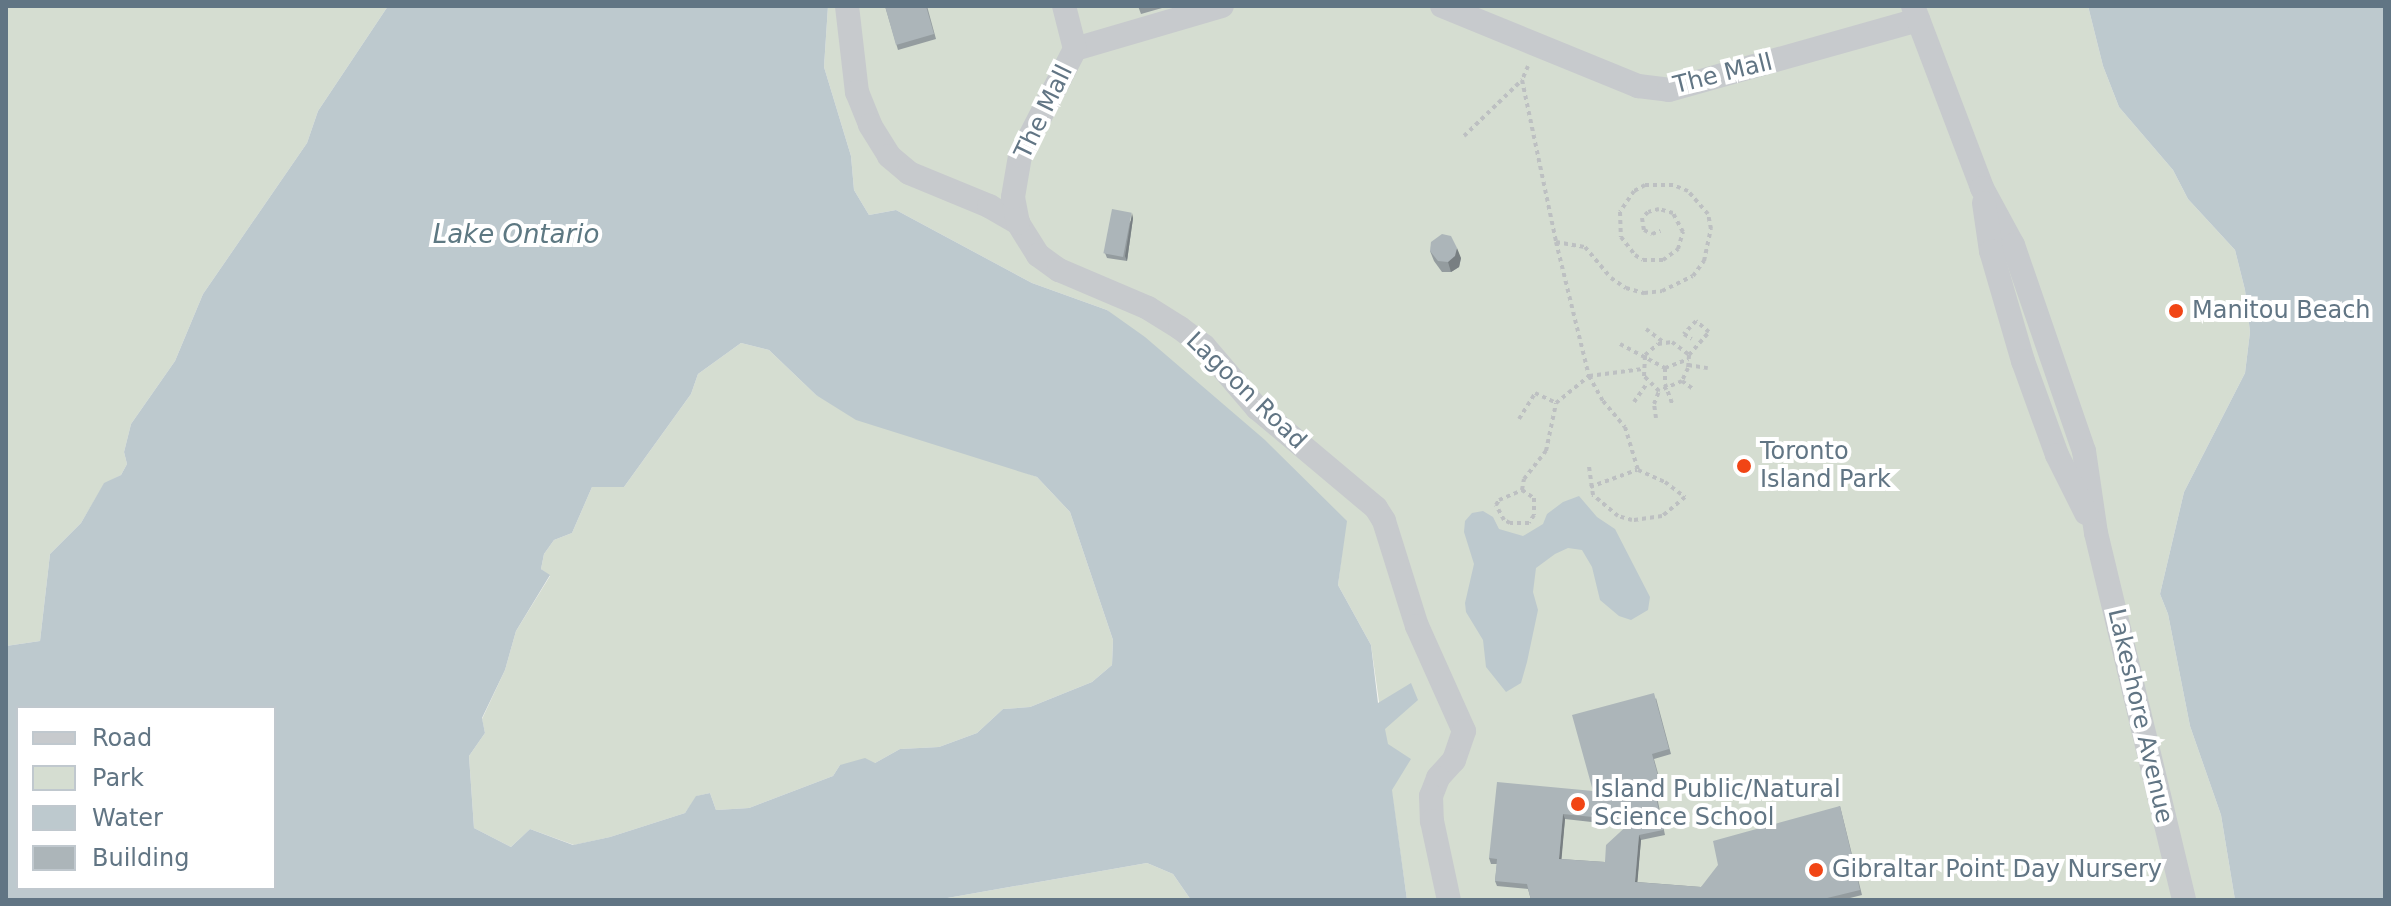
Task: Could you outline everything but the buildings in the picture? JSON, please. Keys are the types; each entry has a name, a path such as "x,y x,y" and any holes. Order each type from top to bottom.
{"lane":[{"name":"Lagoon Road","path":"847,6 857,92 870,125 889,156 909,173 989,206 1018,223 1035,251 1048,264 1148,308 1204,346 1257,408 1376,508 1384,521 1417,626 1464,731 1454,760 1438,778 1431,796 1432,821 1449,900"},
{"name":"The Mall","path":"1018,223 1013,197 1020,156 1075,49 1064,6"},
{"name":"The Mall","path":"1075,49 1222,6"},
{"name":"The Mall","path":"1442,6 1638,86 1669,90 1916,13"},
{"name":"Lakeshore Avenue","path":"1916,13 1982,188 1991,251 2023,361 2057,455 2096,533 2184,900"}],"path":[{"path":"1464,136 1522,80 1537,45"},
{"path":"1522,80 1556,242 1589,376 1603,401 1625,427 1638,470"},
{"path":"1556,242 1577,243 1611,278 1626,288 1644,293 1679,286 1699,269 1711,245 1708,214 1688,191 1673,185 1645,185 1634,191 1620,212 1621,237 1643,260 1663,260 1678,249 1683,232 1673,213 1659,209 1648,212 1642,218 1644,230 1652,234 1660,231"},
{"path":"1659,391 1682,381 1688,360 1709,332 1696,321 1684,334 1692,339"},
{"path":"1646,329 1663,342"},
{"path":"1659,391 1648,382 1643,369 1645,355 1663,342 1672,342 1688,360 1708,368"},
{"path":"1620,344 1665,368 1673,406"},
{"path":"1665,368 1688,360"},
{"path":"1522,490 1524,479 1546,451 1556,403 1589,376 1643,369"},
{"path":"1682,381 1693,389"},
{"path":"1634,402 1648,382"},
{"path":"1656,418 1654,404 1659,391"},
{"path":"1519,419 1535,393 1556,403"},
{"path":"1589,466 1590,487 1603,505 1632,520 1662,516 1685,497 1665,482 1638,470 1590,487"},
{"path":"1522,490 1534,498 1534,515 1529,523 1510,523 1504,520 1496,505 1499,500 1522,490"}],"green space":[{"path":"6,6 388,6 318,111 307,143 203,294 175,361 131,424 124,452 127,464 121,475 104,484 81,523 50,554 40,641 6,646"},
{"name":"Toronto Island Park","path":"828,6 2088,6 2103,66 2119,107 2173,170 2188,199 2235,250 2245,290 2250,332 2245,373 2184,492 2160,594 2168,614 2190,726 2221,815 2235,900 1407,900 1371,645 1338,585 1346,521 1107,310 1032,283 896,210 869,215 854,190 851,156 824,67"},
{"path":"741,343 769,350 816,395 1037,477 1070,512 1113,640 1112,665 1092,682 1030,707 1003,709 977,733 939,747 900,749 875,763 840,765 833,776 749,808 716,810 710,793 697,796 685,813 610,837 574,845 530,829 511,847 474,828 469,756 485,733 482,719 505,670 516,631 550,576 541,569 544,554 554,540 572,533 592,487 624,487 691,394 698,374"},
{"path":"1147,863 1173,874 1191,900 936,900"}],"water":[{"name":"Lake Ontario","path":"388,6 828,6 824,67 851,156 854,190 869,215 896,210 1032,283 1107,310 1145,337 1265,440 1347,521 1338,585 1371,645 1378,703 1411,683 1418,700 1385,729 1388,744 1411,759 1392,790 1407,900 1191,900 1173,874 1147,863 936,900 6,900 6,646 40,641 50,554 81,523 104,483 121,475 127,464 124,452 131,424 175,361 203,294 307,143 318,111","holes":["741,343 769,350 816,395 856,420 1037,477 1070,512 1113,640 1112,665 1092,682 1030,707 1003,709 977,733 939,747 900,749 875,763 865,758 840,765 833,776 749,808 716,810 710,793 696,796 685,813 610,837 573,845 530,829 511,847 474,828 469,756 485,733 482,718 505,670 516,631 550,575 541,569 544,554 554,540 572,533 592,487 624,487 691,394 698,374"]},
{"path":"2088,6 2385,6 2385,900 2235,900 2221,815 2190,726 2168,614 2160,594 2184,492 2245,373 2250,332 2245,290 2235,250 2188,199 2173,170 2119,107 2103,66"},
{"path":"1579,496 1597,517 1615,529 1650,597 1648,610 1631,620 1619,616 1600,600 1592,567 1582,550 1568,548 1555,554 1536,568 1533,592 1538,610 1527,662 1521,683 1506,692 1486,667 1483,640 1466,612 1465,603 1474,564 1464,532 1465,521 1472,513 1483,511 1493,517 1499,529 1523,536 1543,524 1547,514 1563,502"}],"place":[{"name":"Manitou Beach","path":"2176,311"},
{"name":"Toronto Island Park","path":"1744,466"},
{"name":"Island Public/Natural Science School","path":"1578,804"},
{"name":"Gibraltar Point Day Nursery","path":"1816,870"}]}
